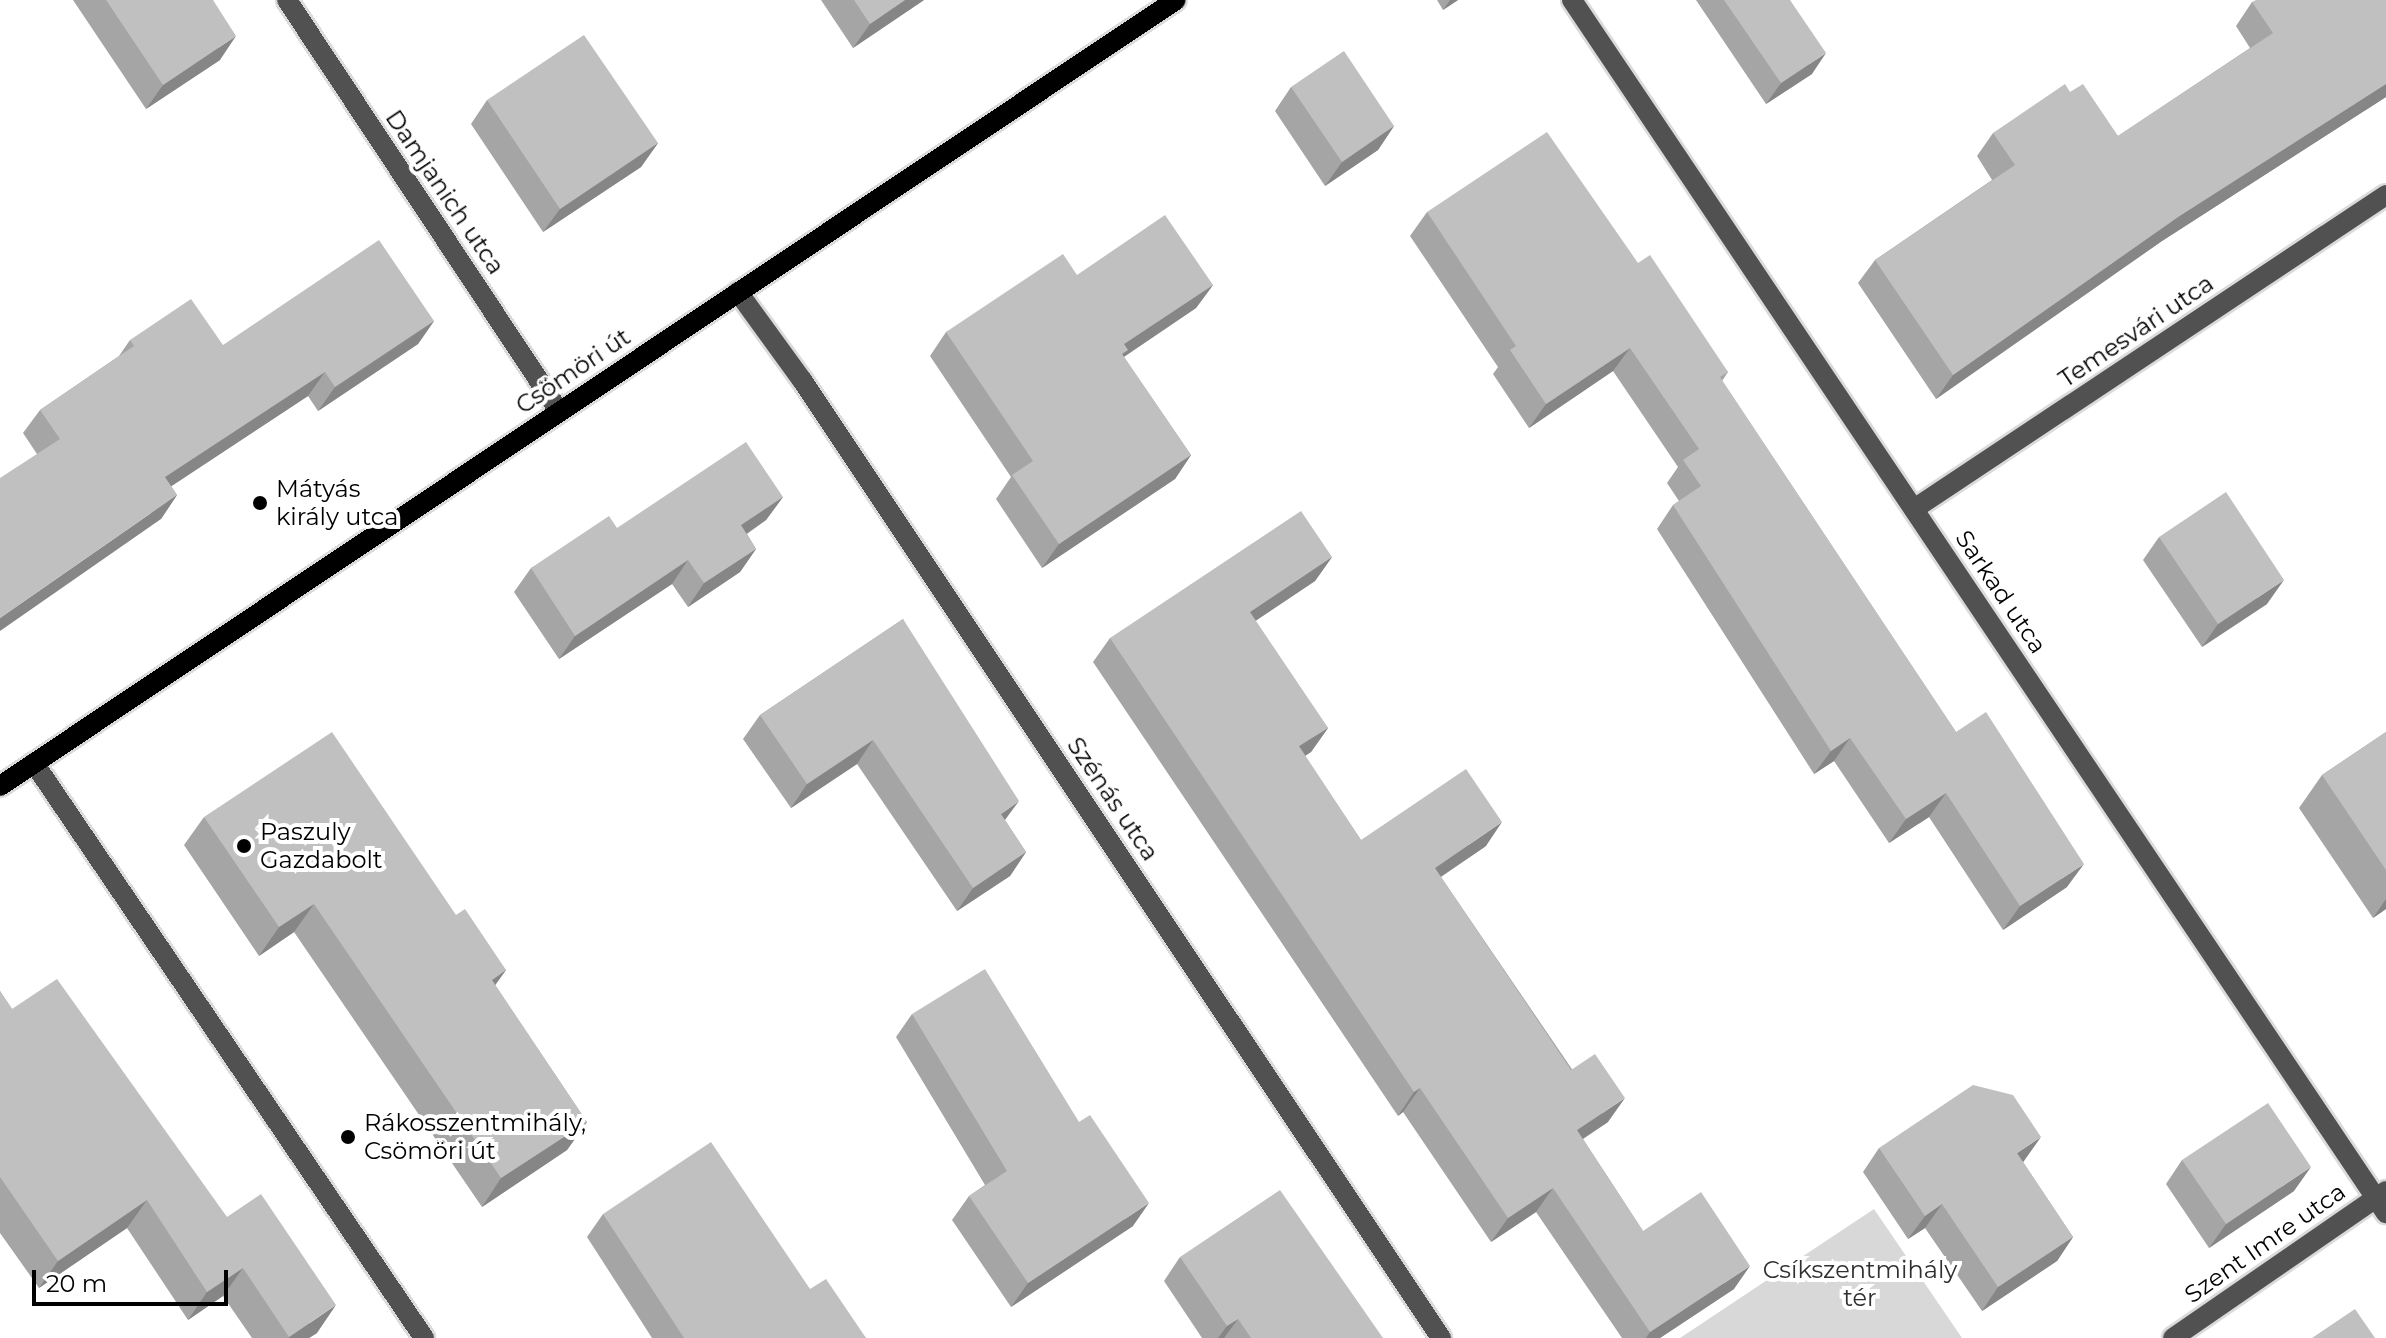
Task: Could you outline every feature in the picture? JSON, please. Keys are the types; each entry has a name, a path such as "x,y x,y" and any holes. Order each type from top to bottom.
{"main road":[{"name":"Csömöri út","path":"0,786 1176,0"}],"street":[{"name":"Damjanich utca","path":"287,0 560,412"},
{"name":"Sarkad utca","path":"1572,0 2383,1201"},
{"name":"Temesvári utca","path":"1914,509 2386,195"},
{"name":"Szénás utca","path":"738,292 802,380 1441,1338"},
{"path":"34,763 424,1338"},
{"name":"Szent Imre utca","path":"2173,1338 2383,1201"}],"green space":[{"name":"Csíkszentmihály tér","path":"1874,1209 1962,1338 1680,1338"}],"building":[{"path":"106,0 213,0 236,36 163,85"},
{"path":"854,0 905,0 870,24"},
{"path":"1724,0 1790,0 1826,53 1781,83"},
{"path":"2386,0 2386,84 2178,217 1953,375 1875,260 2015,165 1993,133 2065,84 2070,92 2083,84 2118,136 2273,33 2252,2"},
{"path":"584,35 658,143 560,209 487,100"},
{"path":"1344,51 1394,126 1342,162 1291,87"},
{"path":"1547,132 1638,263 1650,255 1728,372 1720,377 1956,732 1986,712 2084,864 2020,906 1946,793 1906,819 1850,738 1831,751 1673,505 1701,486 1683,460 1699,449 1630,348 1546,404 1510,350 1516,346 1427,212"},
{"path":"1165,215 1213,285 1124,344 1128,350 1122,354 1191,455 1059,544 1012,475 1033,461 946,332 1063,254 1077,275"},
{"path":"379,240 434,321 335,387 325,372 165,477 177,495 0,618 0,478 60,439 40,410 134,346 130,340 191,299 223,345"},
{"path":"746,442 783,497 741,525 756,549 704,583 688,560 575,636 531,568 609,516 617,528"},
{"path":"2226,492 2284,580 2218,624 2159,537"},
{"path":"1301,511 1332,557 1250,612 1328,728 1299,746 1361,840 1466,769 1502,822 1435,868 1571,1070 1595,1054 1625,1098 1577,1130 1643,1231 1701,1192 1750,1266 1650,1332 1553,1188 1508,1218 1420,1088 1414,1092 1110,638"},
{"path":"903,619 1019,801 1001,814 1026,852 973,888 873,740 807,784 760,715"},
{"path":"332,732 456,915 465,909 506,970 492,980 587,1122 501,1178 314,904 279,927 204,817"},
{"path":"2386,732 2386,870 2322,775"},
{"path":"985,969 1079,1122 1090,1115 1149,1203 1028,1283 969,1196 1007,1171 912,1014"},
{"path":"57,979 227,1217 261,1194 336,1305 289,1337 243,1268 207,1292 147,1200 58,1261 0,1177 0,991 12,1009"},
{"path":"1973,1085 2013,1095 2041,1137 2017,1153 2073,1237 1998,1287 1942,1204 1925,1216 1879,1148"},
{"path":"2268,1103 2311,1167 2226,1224 2182,1160"},
{"path":"711,1142 810,1289 826,1279 866,1338 684,1338 603,1214"},
{"path":"1280,1190 1383,1338 1251,1338 1238,1319 1227,1326 1180,1257"},
{"path":"2355,1309 2375,1338 2312,1338"}],"place":[{"name":"Mátyás király utca","path":"260,503"},
{"name":"Paszuly Gazdabolt","path":"244,846"},
{"name":"Rákosszentmihály, Csömöri út","path":"348,1137"}]}
